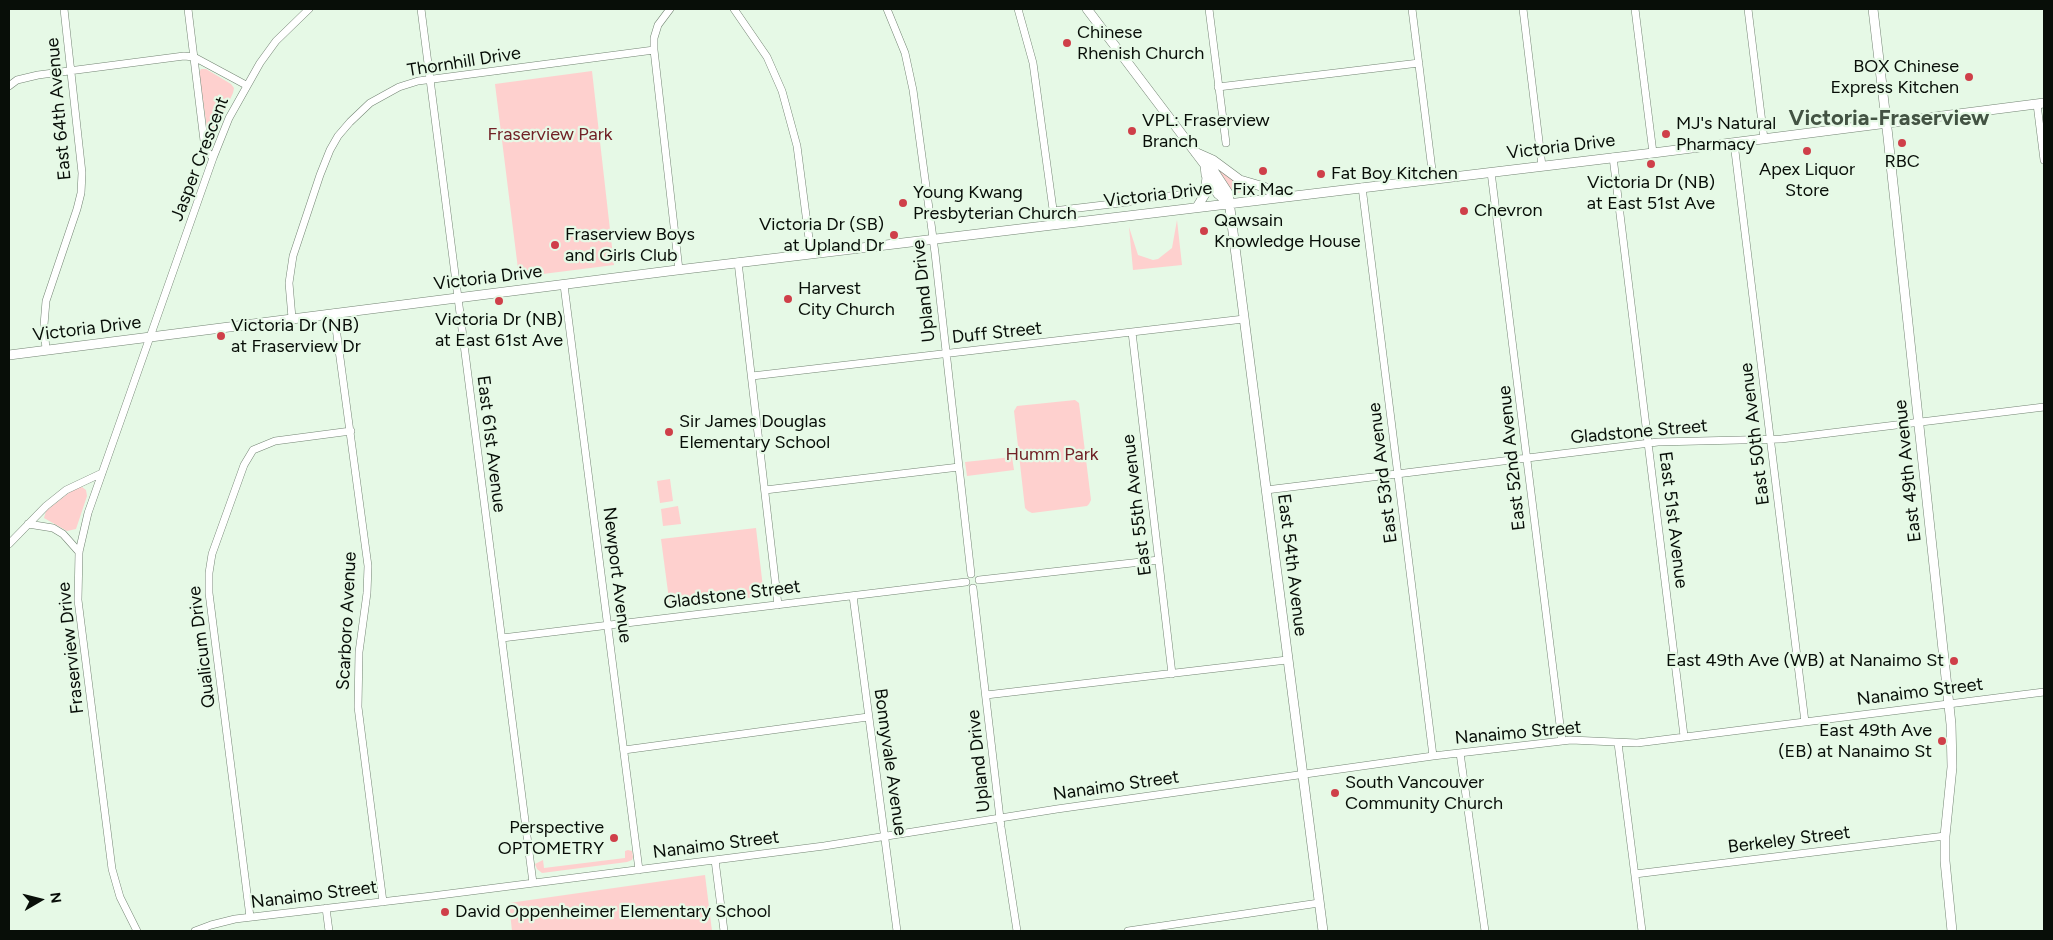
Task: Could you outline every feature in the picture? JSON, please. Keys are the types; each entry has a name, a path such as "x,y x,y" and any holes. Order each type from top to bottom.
{"street":[{"name":"East 64th Avenue","path":"46,350 44,325 46,301 81,193 82,173 64,9"},
{"path":"188,9 205,149 213,158"},
{"name":"Jasper Crescent","path":"150,337 229,118 246,85 276,41 308,9"},
{"name":"East 61st Avenue","path":"421,9 533,883"},
{"path":"670,9 658,25 654,38 654,50 679,270"},
{"path":"734,9 768,57 782,91 797,146 811,254"},
{"name":"Upland Drive","path":"887,9 905,53 913,90 933,239 972,574"},
{"path":"1018,9 1033,63 1055,224"},
{"path":"1087,9 1205,165 1207,177 1205,194 1196,207"},
{"path":"1209,9 1226,143"},
{"path":"1412,9 1433,178"},
{"path":"1523,9 1542,166"},
{"path":"1635,9 1653,153"},
{"path":"1748,9 1764,139"},
{"name":"East 49th Avenue","path":"1873,9 1887,123 1953,744 1945,836 1947,890 1952,931"},
{"name":"Thornhill Drive","path":"292,318 289,283 293,256 330,150 350,122 382,95 399,87 430,80 654,50"},
{"path":"9,86 17,80 38,75 184,56 194,57 246,85"},
{"path":"1218,87 1419,63"},
{"path":"2041,103 2044,160"},
{"name":"Victoria Drive","path":"9,355 738,262 1653,153 2041,103"},
{"name":"East 50th Avenue","path":"1734,143 1805,722"},
{"path":"1195,151 1213,160 1240,180 1264,187 1278,197"},
{"name":"East 51st Avenue","path":"1613,157 1684,736"},
{"name":"East 54th Avenue","path":"1205,165 1213,170 1223,182 1228,192 1323,931"},
{"name":"East 52nd Avenue","path":"1491,172 1562,740"},
{"path":"1207,177 1218,194 1229,203"},
{"name":"East 53rd Avenue","path":"1362,187 1433,756"},
{"path":"1053,211 1129,202 1135,199 1180,195"},
{"path":"1129,202 1131,215"},
{"path":"738,262 778,604"},
{"name":"Newport Avenue","path":"564,285 639,870"},
{"name":"Scarboro Avenue","path":"334,313 368,566 367,593 359,652 358,707 383,902"},
{"name":"Duff Street","path":"752,376 1244,319"},
{"name":"East 55th Avenue","path":"1132,332 1172,674"},
{"name":"Fraserview Drive","path":"137,931 120,898 112,869 78,600 79,552 88,513 150,337"},
{"name":"Gladstone Street","path":"1266,490 1648,443 1771,440 2044,407"},
{"name":"Qualicum Drive","path":"250,917 209,593 209,573 212,554 244,465 253,450 275,441 351,431"},
{"path":"765,490 959,467"},
{"path":"9,544 46,506 66,490 102,474"},
{"path":"28,524 53,528 63,534 79,552"},
{"path":"979,580 1159,560"},
{"path":"972,574 977,576 979,580 977,586 973,588 969,587 966,582 968,576 972,574"},
{"name":"Gladstone Street","path":"502,638 966,582"},
{"name":"Upland Drive","path":"973,588 1000,818 1017,931"},
{"name":"Bonnyvale Avenue","path":"854,596 868,717 897,931"},
{"path":"986,696 1287,660"},
{"name":"Nanaimo Street","path":"195,931 226,921 250,917 639,870 884,837 1000,818 1433,756 1562,740 1637,743 2044,692"},
{"path":"624,750 868,717"},
{"path":"1618,743 1642,931"},
{"path":"1460,753 1485,931"},
{"name":"Berkeley Street","path":"1636,874 1945,836"},
{"path":"715,860 724,931"},
{"path":"1128,931 1319,903"},
{"path":"326,908 329,931"}],"green space":[{"path":"201,69 206,69 231,84 234,88 212,138 208,135 199,73"},
{"name":"Fraserview Park","path":"592,71 614,265 519,277 495,84"},
{"path":"1216,166 1240,184 1251,189 1234,194 1215,168"},
{"path":"1177,220 1182,265 1133,270 1129,227 1138,255 1153,260 1158,259 1172,248"},
{"name":"Humm Park","path":"1075,400 1079,403 1091,500 1087,506 1032,513 1025,508 1014,411 1017,406"},
{"path":"1012,457 1014,470 967,476 965,462"},
{"path":"670,479 673,501 660,503 657,481"},
{"path":"82,487 86,490 87,496 76,529 67,531 44,518 46,511 75,488"},
{"path":"678,506 681,524 663,526 661,509"},
{"path":"756,528 764,596 670,607 661,539"},
{"path":"625,851 632,851 633,857 632,860 627,862 542,873 535,864 543,860 544,868 625,858"},
{"path":"705,875 712,931 512,931 509,903"}],"place":[{"name":"Chinese Rhenish Church","path":"1067,43"},
{"name":"BOX Chinese Express Kitchen","path":"1969,77"},
{"name":"VPL: Fraserview Branch","path":"1132,131"},
{"name":"MJ's Natural Pharmacy","path":"1666,134"},
{"name":"RBC","path":"1902,143"},
{"name":"Apex Liquor Store","path":"1807,151"},
{"name":"Victoria Dr (NB) at East 51st Ave","path":"1651,164"},
{"name":"Fix Mac","path":"1263,171"},
{"name":"Fat Boy Kitchen","path":"1321,174"},
{"name":"Young Kwang Presbyterian Church","path":"903,203"},
{"name":"Chevron","path":"1464,211"},
{"name":"Qawsain Knowledge House","path":"1204,231"},
{"name":"Victoria Dr (SB) at Upland Dr","path":"894,235"},
{"name":"Fraserview Boys and Girls Club","path":"555,245"},
{"name":"Harvest City Church","path":"788,299"},
{"name":"Victoria Dr (NB) at East 61st Ave","path":"499,301"},
{"name":"Victoria Dr (NB) at Fraserview Dr","path":"221,336"},
{"name":"Sir James Douglas Elementary School","path":"669,432"},
{"name":"East 49th Ave (WB) at Nanaimo St","path":"1954,661"},
{"name":"East 49th Ave (EB) at Nanaimo St","path":"1942,741"},
{"name":"South Vancouver Community Church","path":"1335,793"},
{"name":"Perspective OPTOMETRY","path":"614,838"},
{"name":"David Oppenheimer Elementary School","path":"445,912"}],"district":[{"name":"Victoria-Fraserview","path":"1889,119"}]}
